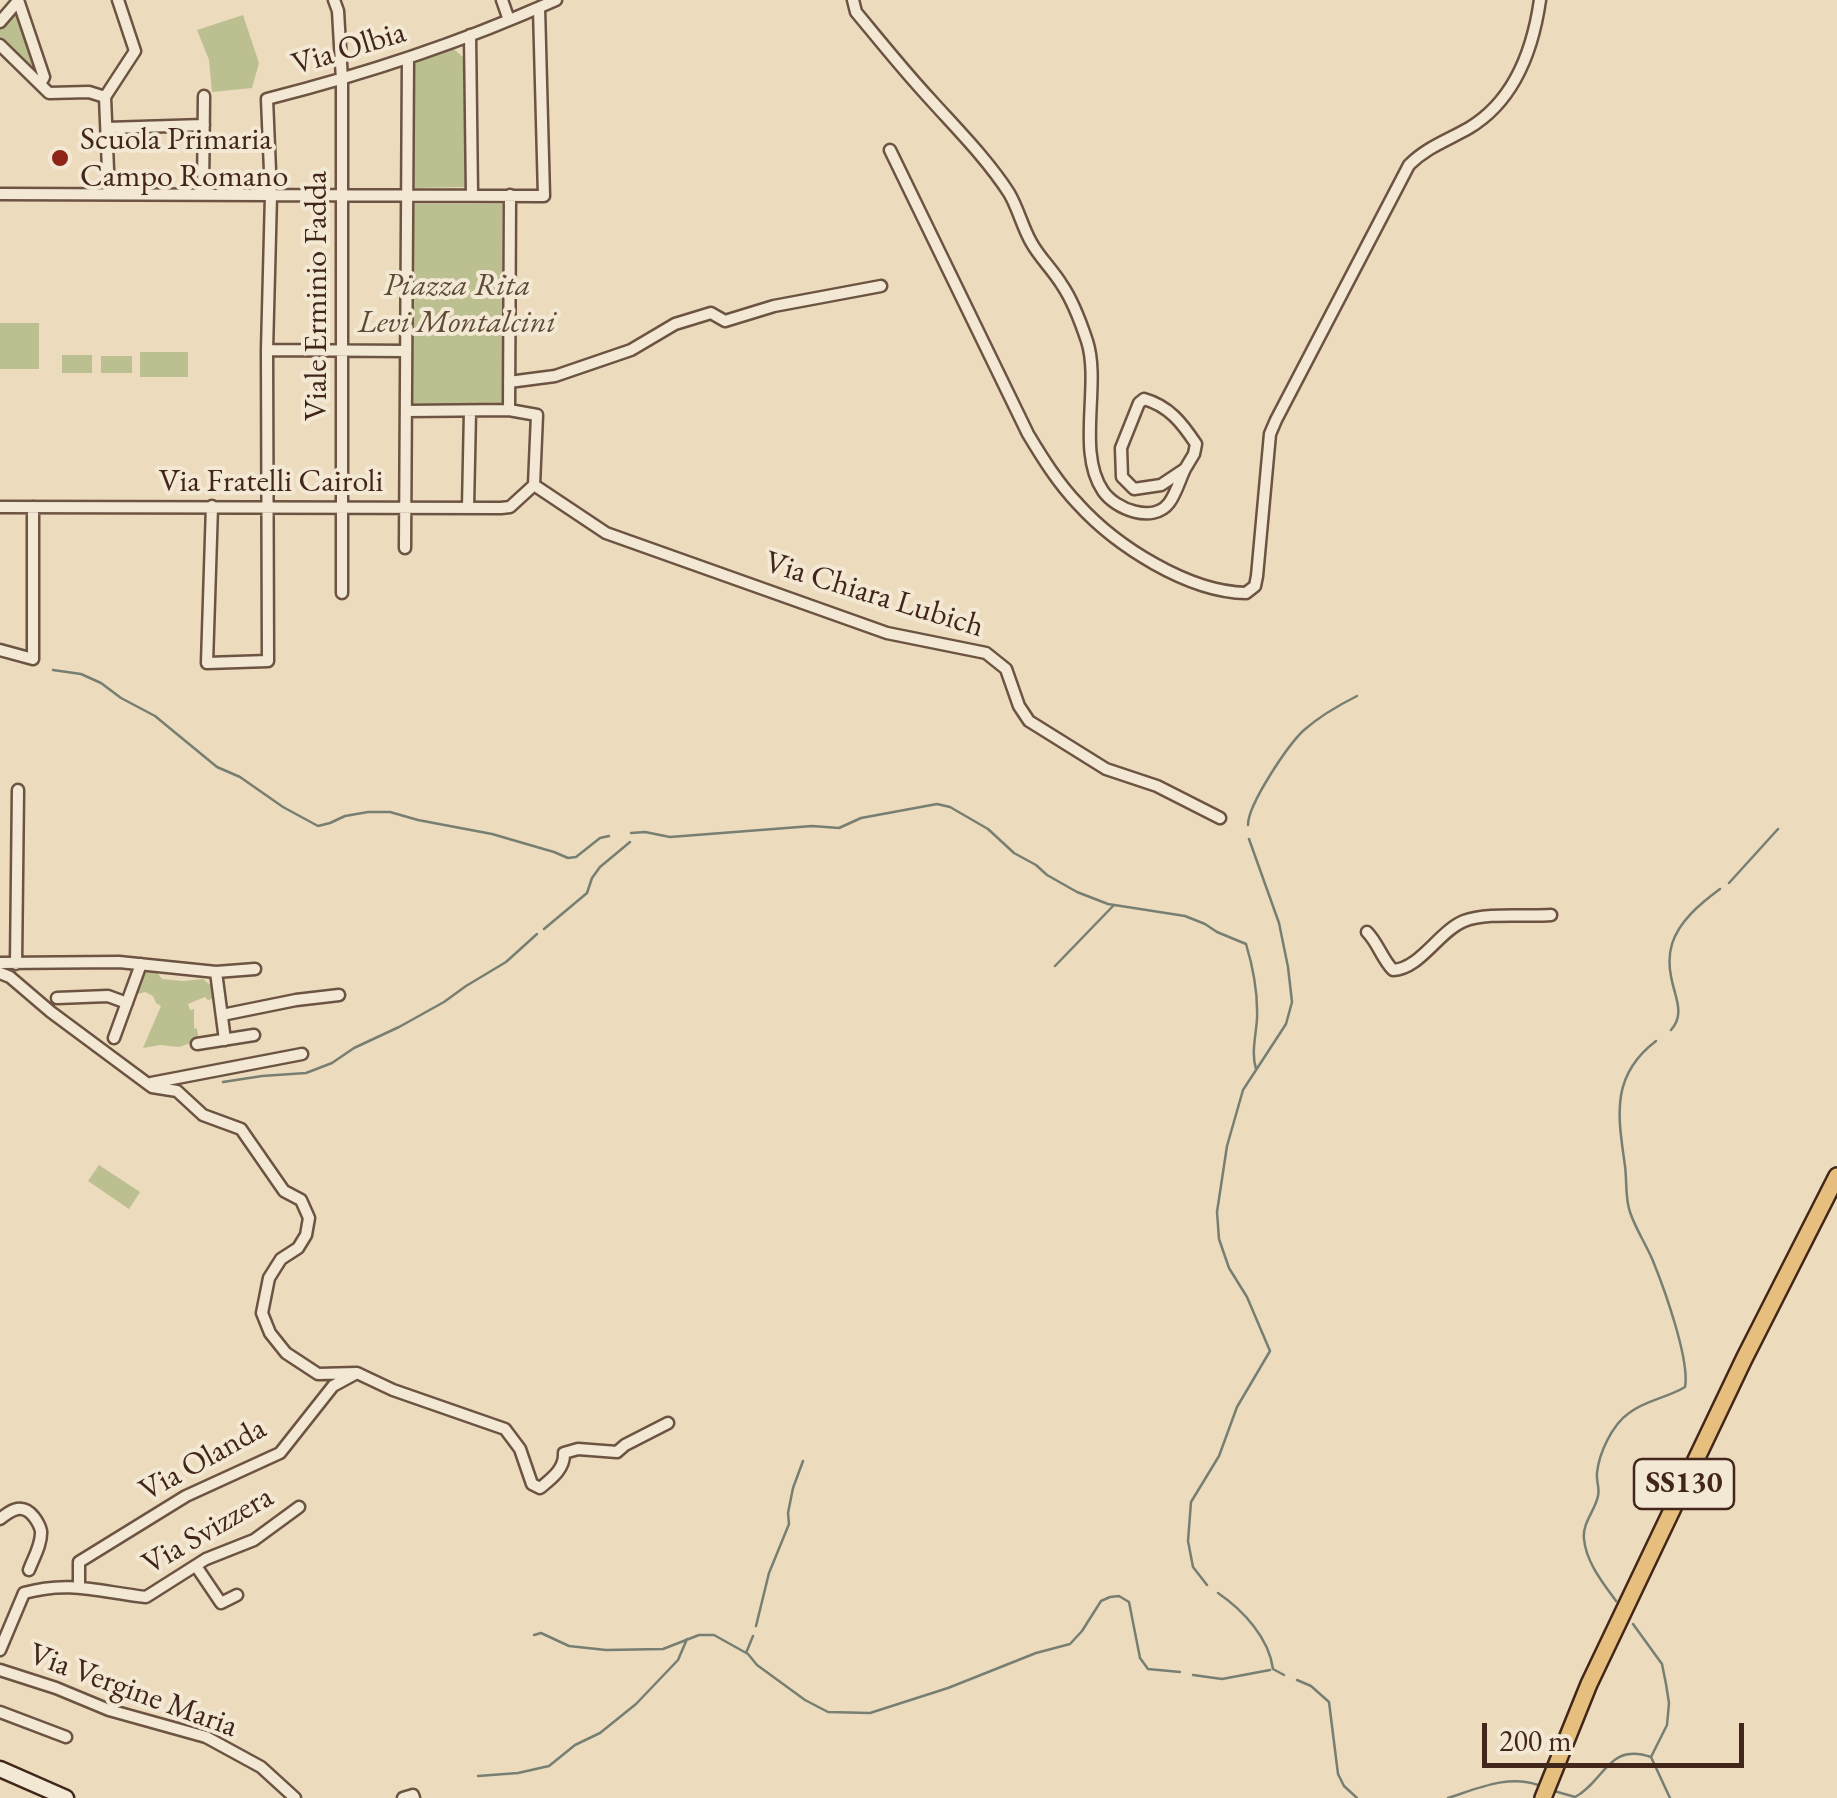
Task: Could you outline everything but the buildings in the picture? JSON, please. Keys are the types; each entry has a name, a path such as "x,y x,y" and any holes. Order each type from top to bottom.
{"highway":[{"name":"SS130","path":"1543,1798 1596,1668 1744,1359 1837,1176"}],"main road":[{"path":"0,1769 66,1798"}],"street":[{"path":"110,194 105,98 135,52 118,0"},
{"name":"Viale Erminio Fadda","path":"334,0 342,80 342,594"},
{"path":"502,0 509,20"},
{"name":"Via Olbia","path":"271,194 266,99 408,58 556,0"},
{"path":"853,0 856,12 951,120 1009,194 1032,243 1065,288 1092,360 1091,459 1102,490 1116,504 1131,511 1158,512 1169,504 1194,454 1196,444 1178,418 1144,399 1121,448 1122,476 1134,489 1161,485 1185,468"},
{"path":"890,150 1028,434 1077,504 1130,547 1177,576 1232,593 1246,593 1255,586 1257,576 1270,434 1276,420 1410,166 1433,146 1471,127 1505,95 1529,49 1540,0"},
{"path":"18,1 44,77 40,84"},
{"path":"0,22 18,1"},
{"path":"0,194 544,196 540,8"},
{"path":"470,35 472,195"},
{"path":"0,44 49,93 90,92 105,98"},
{"path":"406,548 408,58"},
{"path":"203,194 204,96"},
{"path":"107,128 204,126"},
{"path":"212,506 206,662 268,661 271,194"},
{"path":"509,410 510,196"},
{"path":"509,382 555,376 630,350 674,324 711,313 726,321 774,306 881,286"},
{"path":"267,350 406,351"},
{"path":"406,411 509,410 536,416 534,485"},
{"path":"468,508 470,411"},
{"name":"Via Fratelli Cairoli","path":"0,507 510,507 534,485"},
{"name":"Via Chiara Lubich","path":"534,485 606,533 887,632 986,653 1006,670 1029,721 1106,769 1156,786 1220,818"},
{"path":"0,650 33,659 33,507"},
{"path":"16,964 18,790"},
{"path":"1367,932 1393,970 1401,970 1458,923 1474,918 1552,915"},
{"path":"0,962 118,962 216,972 254,968"},
{"path":"114,1038 141,964"},
{"path":"216,972 225,1040"},
{"path":"0,973 152,1087 177,1091 203,1115 241,1129 284,1191 301,1200 309,1218 306,1235 270,1278 262,1313 270,1333 286,1353 318,1374 357,1373 393,1390 505,1429 520,1450 532,1484 540,1488 554,1477 564,1454 578,1449 617,1452 668,1423"},
{"path":"222,1014 339,995"},
{"path":"57,998 108,996 127,1004"},
{"path":"196,1044 254,1036"},
{"path":"147,1083 302,1054"},
{"name":"Via Olanda","path":"79,1586 79,1562 186,1496 280,1453 333,1386 357,1373"},
{"name":"Via Svizzera","path":"0,1650 24,1594 42,1588 79,1586 146,1597 206,1559 254,1540 299,1507"},
{"path":"0,1518 20,1508 27,1510 41,1529 28,1570"},
{"path":"196,1566 221,1604 237,1595"},
{"name":"Via Vergine Maria","path":"0,1670 109,1710 206,1737 261,1768 294,1798"},
{"path":"0,1712 66,1737"},
{"path":"404,1798 414,1798"}],"green space":[{"path":"18,5 41,75 38,79 0,40 0,25"},
{"path":"243,15 259,63 252,88 212,92 209,60 197,30"},
{"path":"444,49 455,50 464,58 465,187 412,188 413,61"},
{"name":"Piazza Rita Levi Montalcini","path":"413,204 502,204 502,405 413,404"},
{"path":"0,323 39,323 39,369 0,369"},
{"path":"140,352 188,352 188,377 140,377"},
{"path":"62,355 92,355 92,373 62,373"},
{"path":"101,356 132,356 132,373 101,373"},
{"path":"150,969 162,979 203,979 213,987 212,999 205,997 188,1004 190,1010 194,1009 194,1028 202,1039 179,1047 143,1048 161,1006 153,996 136,992"},
{"path":"99,1165 140,1192 129,1209 88,1181"}],"waterway":[{"path":"53,670 81,674 101,683 155,716 217,767 318,826 345,816 390,812 492,834 568,858 609,836"},
{"path":"1248,825 1262,790 1297,738 1323,715 1357,696"},
{"path":"631,833 670,837 812,826 839,828 861,818 937,804 950,807 1077,892 1108,904 1185,916 1246,944 1257,1000 1256,1069"},
{"path":"1729,883 1778,829"},
{"path":"1207,1585 1193,1567 1188,1541 1191,1502 1219,1456 1237,1407 1270,1351 1247,1297 1229,1268 1219,1239 1217,1212 1227,1146 1243,1090 1286,1024 1292,1002 1279,923 1249,839"},
{"path":"544,929 587,893 600,867 630,842"},
{"path":"1671,1030 1678,1017 1670,968 1672,944 1685,920 1720,889"},
{"path":"1055,966 1113,906"},
{"path":"223,1082 306,1073 332,1063 444,1002 506,962 537,934"},
{"path":"1616,1601 1585,1548 1585,1528 1599,1490 1600,1457 1623,1418 1642,1405 1685,1387 1686,1375 1669,1306 1628,1207 1620,1130 1624,1083 1641,1054 1656,1041"},
{"path":"756,1626 769,1573 789,1524 793,1488 803,1461"},
{"path":"1218,1593 1253,1626 1266,1646 1273,1669 1284,1675"},
{"path":"534,1635 541,1633 569,1646 606,1650 663,1649 699,1635 714,1635 748,1654 805,1700 828,1712 870,1713 1070,1644 1101,1601 1119,1596 1129,1602 1140,1658 1148,1669 1180,1672"},
{"path":"1633,1624 1662,1664 1669,1703 1667,1725 1651,1757"},
{"path":"746,1653 753,1636"},
{"path":"478,1776 549,1766 575,1745 600,1733 636,1704 678,1660 687,1639"},
{"path":"1193,1675 1222,1679 1270,1670"},
{"path":"1297,1680 1329,1702 1338,1774 1357,1798"},
{"path":"1554,1791 1575,1797 1616,1759 1637,1754 1651,1757 1670,1798"},
{"path":"1448,1798 1504,1782 1538,1785"}],"place":[{"name":"Scuola Primaria Campo Romano","path":"60,158"}]}
